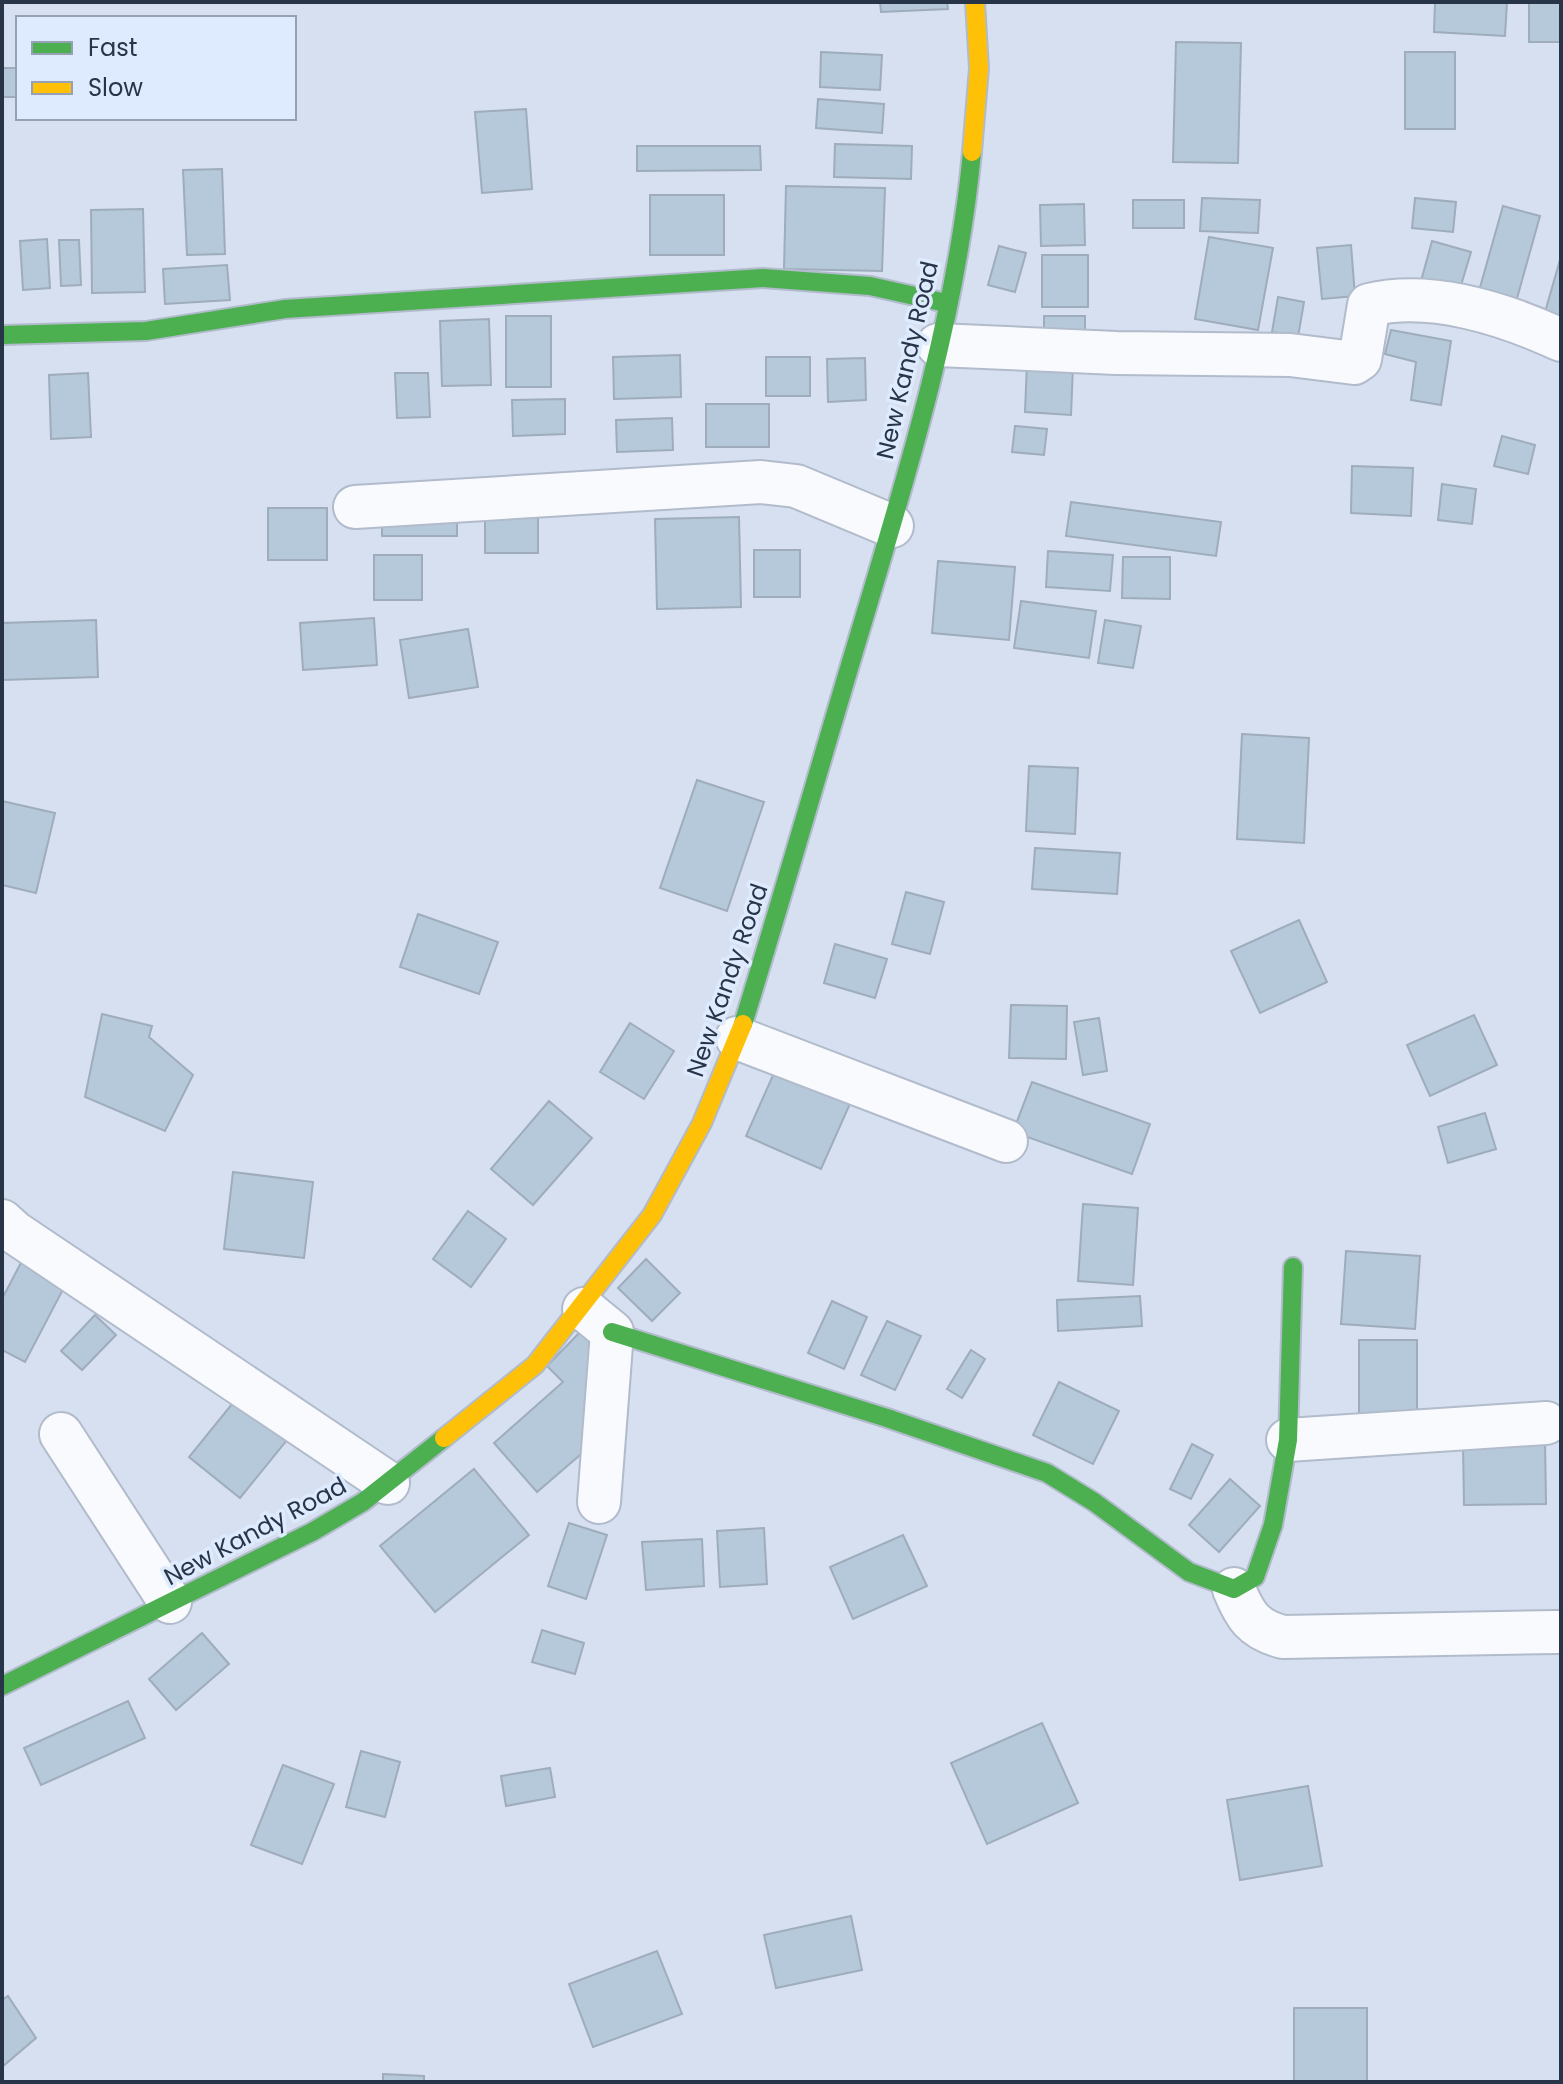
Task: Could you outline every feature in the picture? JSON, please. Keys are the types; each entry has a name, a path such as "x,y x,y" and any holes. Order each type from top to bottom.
{"main road":[{"name":"New Kandy Road","path":"2,1686 312,1532 388,1483 535,1365 597,1320 702,1123 737,1038 892,526 938,345 968,192 979,68 975,2"},
{"path":"2,335 146,331 285,309 763,278 870,286 946,303"},
{"path":"597,1320 1047,1473 1094,1502 1189,1572 1234,1589 1255,1577 1273,1525 1288,1440 1293,1267"}],"street":[{"path":"938,345 1116,353 1290,355 1354,363 1360,359 1369,305 1388,300 1425,301 1518,320 1561,340"},
{"path":"355,507 761,482 796,486 892,526"},
{"path":"737,1038 1006,1141"},
{"path":"2,1221 388,1483"},
{"path":"597,1320 599,1502"},
{"path":"1288,1440 1546,1423"},
{"path":"61,1434 170,1602"},
{"path":"1234,1589 1246,1617 1261,1632 1283,1637 1557,1632"}],"building":[{"path":"880,2 947,2 948,9 881,12"},
{"path":"1435,2 1507,2 1505,36 1434,32"},
{"path":"1529,2 1561,2 1561,42 1529,42"},
{"path":"1176,42 1241,43 1238,163 1173,162"},
{"path":"821,52 882,55 880,90 820,87"},
{"path":"1405,52 1455,52 1455,129 1405,129"},
{"path":"2,68 16,68 16,97 2,97"},
{"path":"818,99 884,104 882,133 816,128"},
{"path":"526,109 532,189 482,193 475,112"},
{"path":"835,144 912,146 911,179 834,177"},
{"path":"637,146 760,146 761,170 637,171"},
{"path":"222,169 225,254 187,255 183,170"},
{"path":"786,186 885,188 882,271 784,269"},
{"path":"650,195 724,195 724,255 650,255"},
{"path":"1202,198 1260,200 1258,233 1200,231"},
{"path":"1415,198 1456,202 1453,232 1412,228"},
{"path":"1133,200 1184,200 1184,228 1133,228"},
{"path":"1084,204 1085,245 1041,246 1040,205"},
{"path":"1503,206 1540,216 1514,309 1477,298"},
{"path":"143,209 145,292 92,293 91,210"},
{"path":"1209,237 1273,248 1258,330 1195,319"},
{"path":"47,239 50,288 23,290 20,241"},
{"path":"59,240 79,240 81,285 61,286"},
{"path":"1432,241 1471,252 1456,302 1418,292"},
{"path":"1351,245 1355,296 1322,299 1317,248"},
{"path":"999,246 1026,253 1015,292 988,285"},
{"path":"1042,255 1088,255 1088,307 1042,307"},
{"path":"1561,260 1561,316 1545,312"},
{"path":"227,265 230,300 165,304 163,269"},
{"path":"1278,297 1304,302 1298,337 1272,332"},
{"path":"506,316 551,316 551,387 506,387"},
{"path":"1044,316 1085,316 1085,339 1044,339"},
{"path":"489,319 491,385 442,386 440,321"},
{"path":"1391,330 1451,341 1441,405 1411,400 1416,362 1385,354"},
{"path":"680,355 681,397 614,399 613,357"},
{"path":"766,357 810,357 810,396 766,396"},
{"path":"865,358 866,400 828,402 827,359"},
{"path":"1027,363 1073,366 1071,415 1025,412"},
{"path":"88,373 91,437 51,439 49,375"},
{"path":"395,373 428,373 430,417 397,418"},
{"path":"565,399 565,434 513,436 512,400"},
{"path":"706,404 769,404 769,447 706,447"},
{"path":"672,418 673,450 617,452 616,420"},
{"path":"1015,426 1047,429 1044,455 1012,452"},
{"path":"1502,436 1535,445 1528,474 1494,466"},
{"path":"1352,466 1413,468 1411,516 1351,513"},
{"path":"1442,484 1476,489 1472,524 1438,520"},
{"path":"1071,502 1221,522 1216,556 1066,536"},
{"path":"382,503 457,503 457,536 382,536"},
{"path":"485,505 538,505 538,553 485,553"},
{"path":"268,508 327,508 327,560 268,560"},
{"path":"739,517 741,607 657,609 655,519"},
{"path":"754,550 800,550 800,597 754,597"},
{"path":"1048,551 1113,555 1110,591 1046,587"},
{"path":"374,555 422,555 422,600 374,600"},
{"path":"1123,557 1170,557 1170,599 1122,598"},
{"path":"938,561 1015,567 1009,640 932,633"},
{"path":"1021,601 1096,611 1089,658 1014,648"},
{"path":"374,618 377,665 303,670 300,623"},
{"path":"96,620 98,677 2,680 2,623"},
{"path":"1105,620 1141,626 1133,668 1098,663"},
{"path":"468,629 478,687 409,698 400,640"},
{"path":"1242,734 1309,738 1304,843 1237,839"},
{"path":"1029,766 1078,768 1075,834 1026,831"},
{"path":"697,780 764,802 727,911 660,888"},
{"path":"2,801 55,813 36,893 2,885"},
{"path":"1035,848 1120,853 1117,894 1032,889"},
{"path":"906,892 944,902 930,954 892,944"},
{"path":"418,914 498,942 479,994 400,967"},
{"path":"1299,920 1327,982 1260,1013 1231,951"},
{"path":"835,944 887,959 875,998 824,983"},
{"path":"1011,1005 1067,1006 1066,1059 1009,1058"},
{"path":"102,1014 152,1026 149,1037 193,1075 165,1131 85,1097"},
{"path":"1474,1015 1497,1065 1430,1096 1407,1045"},
{"path":"1099,1018 1107,1071 1083,1075 1074,1022"},
{"path":"630,1023 674,1051 644,1099 600,1072"},
{"path":"778,1064 853,1097 821,1169 746,1136"},
{"path":"1032,1082 1150,1124 1132,1174 1013,1132"},
{"path":"549,1101 592,1138 533,1205 491,1169"},
{"path":"1485,1113 1496,1149 1448,1163 1438,1127"},
{"path":"233,1172 313,1182 304,1258 224,1249"},
{"path":"1083,1204 1138,1208 1133,1285 1078,1281"},
{"path":"468,1211 506,1239 471,1287 433,1259"},
{"path":"1346,1251 1420,1256 1415,1329 1341,1324"},
{"path":"25,1255 69,1278 25,1362 2,1350 2,1299"},
{"path":"646,1259 680,1293 652,1321 618,1288"},
{"path":"1140,1296 1142,1326 1058,1331 1057,1300"},
{"path":"832,1301 867,1317 844,1369 808,1353"},
{"path":"95,1315 116,1335 82,1370 61,1351"},
{"path":"887,1321 921,1336 895,1390 861,1375"},
{"path":"583,1329 625,1370 623,1418 537,1492 494,1443 563,1382 547,1366"},
{"path":"1359,1340 1417,1340 1417,1414 1359,1414"},
{"path":"971,1350 985,1359 962,1398 947,1389"},
{"path":"1059,1382 1119,1411 1093,1464 1033,1435"},
{"path":"245,1388 296,1429 240,1498 189,1457"},
{"path":"1545,1441 1546,1504 1464,1505 1463,1442"},
{"path":"1192,1444 1213,1455 1191,1499 1170,1489"},
{"path":"474,1469 529,1535 435,1612 380,1546"},
{"path":"1230,1479 1260,1506 1219,1552 1189,1525"},
{"path":"569,1523 607,1535 586,1599 548,1586"},
{"path":"764,1528 767,1584 720,1587 717,1531"},
{"path":"903,1535 927,1586 853,1619 830,1567"},
{"path":"702,1539 704,1586 646,1590 642,1542"},
{"path":"542,1630 584,1643 575,1674 532,1662"},
{"path":"202,1633 229,1664 176,1710 149,1679"},
{"path":"128,1701 145,1738 41,1785 24,1748"},
{"path":"1042,1723 1078,1803 987,1844 951,1763"},
{"path":"361,1751 400,1762 385,1817 346,1807"},
{"path":"283,1765 334,1784 302,1864 251,1845"},
{"path":"550,1768 555,1797 506,1806 501,1776"},
{"path":"1308,1786 1322,1866 1240,1880 1227,1800"},
{"path":"851,1916 862,1970 776,1988 764,1935"},
{"path":"657,1951 682,2014 593,2047 569,1984"},
{"path":"8,1996 36,2038 2,2067 2,2000"},
{"path":"1294,2008 1367,2008 1367,2082 1294,2082"},
{"path":"383,2074 424,2076 424,2082 383,2082"}],"traffic: fast":[{"path":"743,1024 928,396 955,274 972,152"},
{"path":"2,335 146,331 285,309 763,278 870,286 946,303"},
{"path":"612,1332 887,1418 1047,1473 1094,1502 1189,1572 1234,1589 1255,1577 1273,1525 1288,1440 1293,1267"},
{"path":"2,1686 312,1532 363,1502 444,1438"}],"traffic: slow":[{"path":"972,152 979,68 975,2"},
{"path":"444,1438 535,1365 652,1215 702,1123 743,1024"}]}
